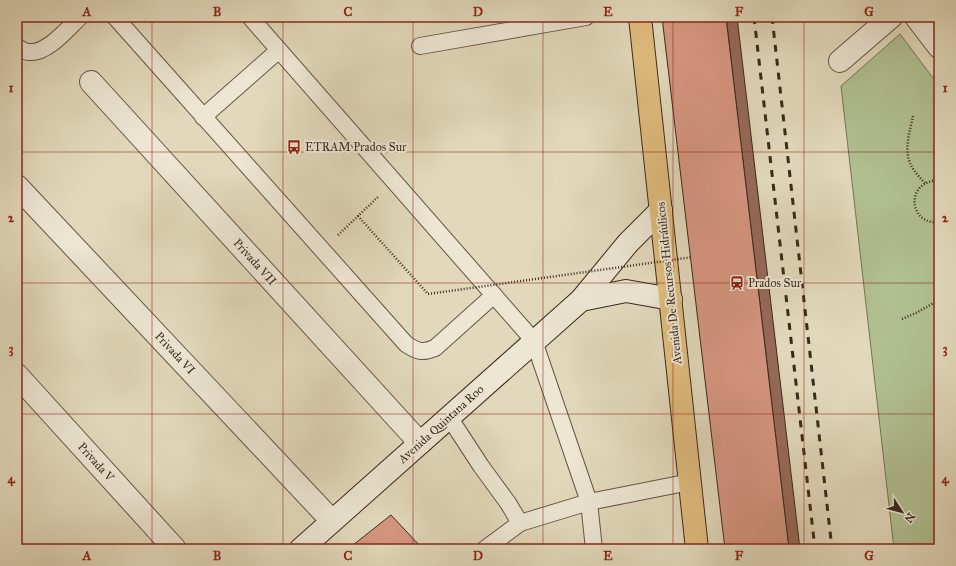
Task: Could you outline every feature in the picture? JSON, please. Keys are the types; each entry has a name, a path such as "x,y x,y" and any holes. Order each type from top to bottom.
{"main road":[{"name":"Avenida De Recursos Hidráulicos","path":"640,17 697,549"}],"street":[{"path":"840,61 891,17"},
{"path":"916,17 939,47"},
{"name":"Privada VII","path":"90,82 420,443"},
{"name":"Privada VI","path":"17,186 332,520"},
{"name":"Avenida Quintana Roo","path":"300,549 581,300 628,243 661,210"},
{"name":"Avenida Quintana Roo","path":"581,300 626,291 671,299"},
{"name":"Privada V","path":"17,375 175,549"}],"lane":[{"path":"17,47 28,52 41,51 51,44 80,17"},
{"path":"115,17 406,344 415,350 425,352 435,348 494,295"},
{"path":"250,17 534,341 589,502 594,549"},
{"path":"420,46 586,17"},
{"path":"203,117 279,50"},
{"path":"449,417 520,523"},
{"path":"485,549 520,523 589,502 690,482"}],"path":[{"path":"913,116 908,147 909,161 915,172 925,183"},
{"path":"939,180 925,183 919,188 914,201 915,208 923,219 929,222 939,222"},
{"path":"321,250 395,183"},
{"path":"358,216 428,294 694,257"},
{"path":"939,280 939,292"},
{"path":"902,318 916,313 939,300"}],"green space":[{"path":"900,34 939,86 939,549 894,549 841,86"}],"building":[{"name":"Prados Sur","path":"662,17 726,17 789,549 725,549"},
{"path":"391,515 421,547 419,549 348,549"}],"railway":[{"path":"754,17 815,549"},
{"path":"772,17 832,549"}],"place":[{"name":"ETRAM Prados Sur","path":"294,147"},
{"name":"Prados Sur","path":"737,283"}]}
